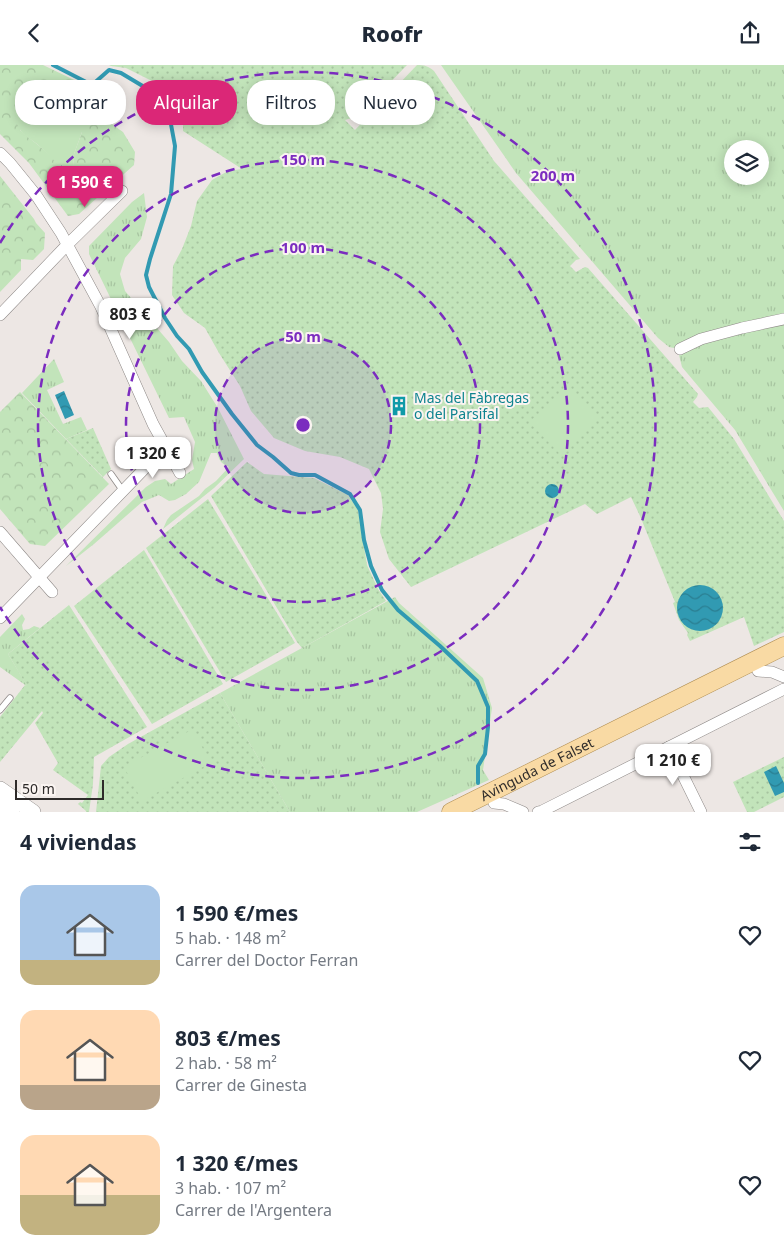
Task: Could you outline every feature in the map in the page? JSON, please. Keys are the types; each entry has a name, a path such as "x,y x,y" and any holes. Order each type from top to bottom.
{"main road":[{"name":"Avinguda de Falset","path":"451,812 784,647"},
{"name":"Avinguda de Falset","path":"475,812 784,658"},
{"path":"0,789 33,812"},
{"path":"0,804 12,812"}],"street":[{"path":"0,153 36,195 61,233 101,307 153,424 180,473"},
{"path":"0,315 122,191"},
{"path":"680,349 702,339 784,319"},
{"path":"0,618 146,467 166,449"},
{"path":"0,532 52,592"},
{"path":"758,671 772,672 784,677"},
{"path":"538,812 784,689"},
{"path":"669,747 701,812"},
{"name":"Avinguda de Falset","path":"494,803 504,804 523,812"}],"lane":[{"path":"111,473 123,491"},
{"path":"0,710 10,698"}],"green space":[{"path":"0,65 43,65 74,80 15,80 15,125 22,125 20,130 55,160 70,182 74,154 82,132 82,125 113,125 123,132 135,152 134,165 79,214 68,216 29,163 0,134"},
{"path":"109,65 407,65 393,80 345,80 345,125 350,125 355,130 360,125 435,125 435,80 403,80 417,65 426,66 434,71 494,161 580,259 570,266 576,272 585,267 588,268 698,394 693,402 699,408 708,407 734,439 784,521 784,632 754,646 744,617 690,641 688,633 679,620 673,603 675,602 631,497 597,514 585,504 411,587 389,559 380,532 383,509 381,493 369,469 340,457 305,451 274,438 251,411 240,386 205,328 184,313 172,295 173,266 191,226 197,201 212,180 228,171 242,169 183,131 183,125 237,125 237,80 150,80 126,68"},
{"path":"441,65 784,65 784,511 735,430 682,367 679,349 669,347 658,338 516,173"},
{"path":"18,125 82,125 82,132 74,154 70,183 55,162"},
{"path":"0,176 45,233 44,249 33,260 21,259 21,270 0,292"},
{"path":"144,193 147,217 141,239 125,258 120,274 125,291 169,342 182,361 201,381 218,408 244,459 214,488 163,529 171,515 199,496 229,467 221,462 217,453 211,453 199,482 186,494 175,500 169,501 159,495 142,502 66,566 146,487 155,481 165,479 171,484 194,469 192,460 195,442 184,417 169,418 89,254 89,246 132,202"},
{"path":"54,359 64,382 47,390 63,424 81,417 87,430 66,439 22,393"},
{"path":"570,387 599,419 559,453 529,422"},
{"path":"20,392 109,484 45,546 30,544 0,509 0,412"},
{"path":"93,428 111,469 103,477 66,439"},
{"path":"247,462 264,474 314,478 348,495 358,510 367,565 386,601 302,648 211,496"},
{"path":"208,499 295,643 226,682 146,548"},
{"path":"144,550 223,684 152,724 74,606"},
{"path":"395,597 399,603 483,678 492,708 483,770 489,780 417,812 290,812 220,693"},
{"path":"69,605 147,727 94,757 89,812 86,812 78,804 82,803 88,795 53,770 58,763 35,723 43,713 42,711 0,762 0,717 25,685 27,686 8,654"},
{"path":"22,614 25,619 22,625 23,630 34,626 40,628 8,654 28,687 0,667 0,637"},
{"path":"220,693 290,812 96,812 101,766 109,757 128,744"},
{"path":"193,729 210,763 142,801 124,767"},
{"path":"784,757 784,797 754,812 747,812 733,782"}],"water":[{"path":"64,391 74,415 65,419 55,395"},
{"path":"549,484 555,484 559,491 555,498 549,498 545,494 545,488"},
{"path":"700,585 713,589 719,595 723,608 719,621 713,627 700,631 687,627 681,621 677,608 681,595 687,589"},
{"path":"776,766 784,783 784,792 775,796 764,772"}],"waterway":[{"path":"53,65 92,85 109,70 121,73 151,91 163,102 170,119 175,146 171,194 146,275 149,287 177,336 189,349 202,372 257,445 291,473 315,475 350,494 360,510 364,540 371,566 382,590 398,610 477,681 488,707 485,754 478,766 478,783"}],"place":[{"name":"Mas del Fàbregas o del Parsifal","path":"399,406"}]}
